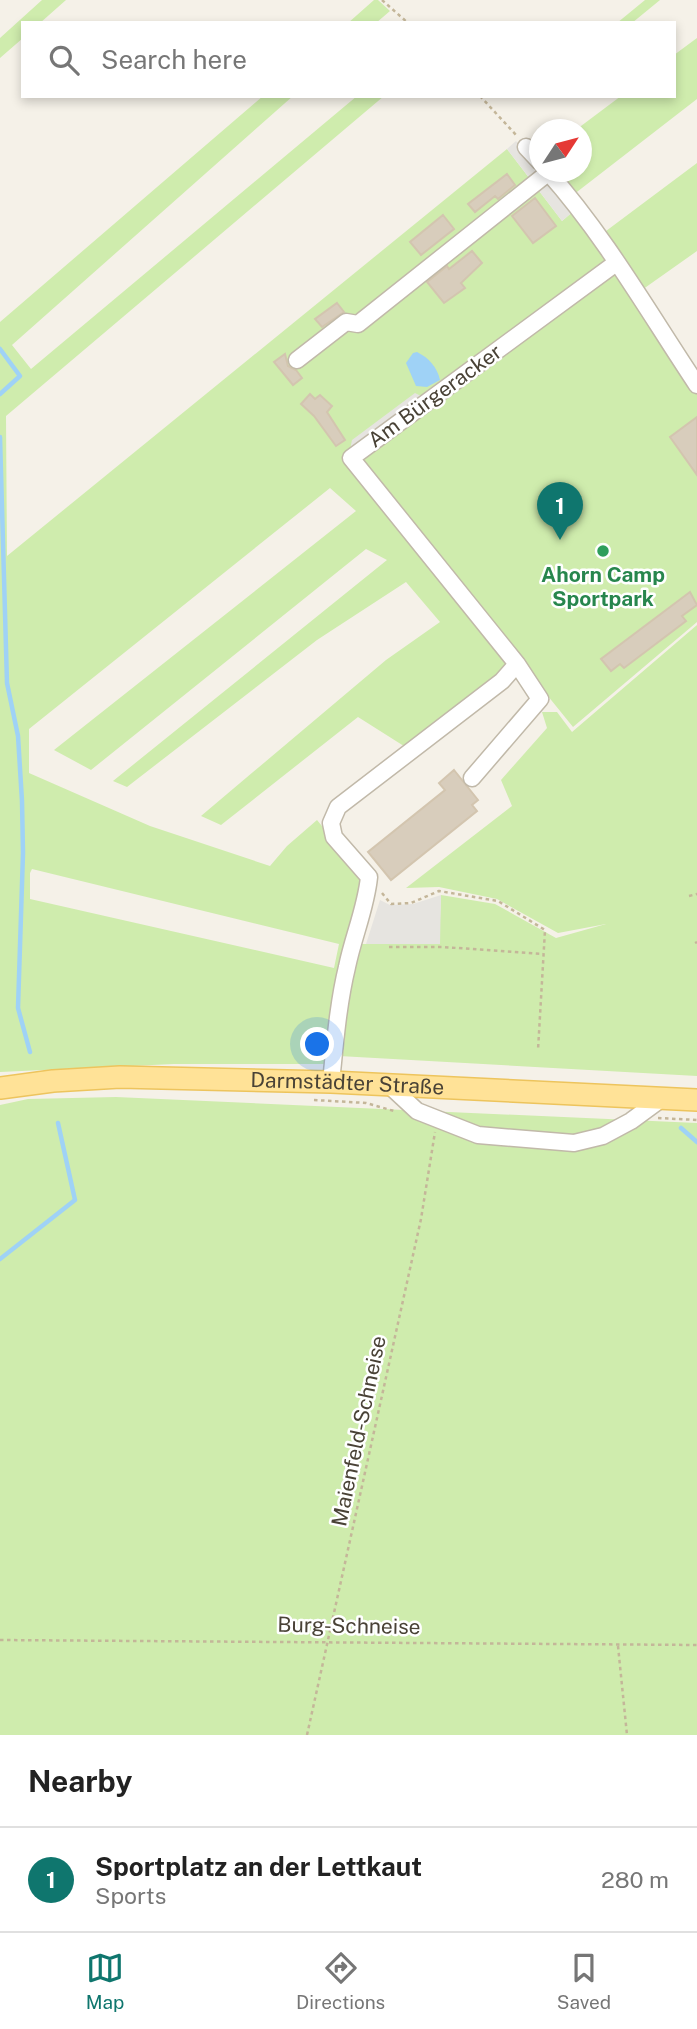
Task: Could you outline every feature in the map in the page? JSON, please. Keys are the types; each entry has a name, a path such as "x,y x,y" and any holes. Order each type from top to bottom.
{"main road":[{"name":"Darmstädter Straße","path":"0,1088 53,1081 120,1077 331,1082 697,1100"}],"lane":[{"path":"526,147 529,150"},
{"path":"298,360 346,322 358,324 536,182"},
{"path":"557,182 576,203 697,385"},
{"name":"Am Bürgeracker","path":"517,664 351,458 615,263"},
{"path":"331,1082 345,975 353,939 367,898 369,877 334,838 331,822 338,807 502,681 517,664 540,699 472,778"},
{"path":"388,1085 417,1111 478,1135 574,1143 603,1136 631,1121 660,1099"}],"path":[{"path":"382,0 406,21"},
{"path":"482,98 526,147"},
{"path":"369,877 391,904 411,902 439,891 498,901 545,930 538,1050"},
{"path":"689,896 697,894"},
{"path":"389,947 443,947 543,954"},
{"path":"310,1100 366,1103 395,1111"},
{"name":"Maienfeld-Schneise","path":"307,1735 421,1219 435,1132"},
{"name":"Burg-Schneise","path":"0,1640 697,1645"},
{"path":"618,1646 627,1735"}],"green space":[{"path":"42,0 66,0 42,21 21,21 21,40 0,58 0,38"},
{"path":"374,0 378,0 390,11 378,21 350,21"},
{"path":"645,0 660,0 634,21 619,21"},
{"path":"697,38 697,99 592,180 590,119 618,98 676,98 676,54"},
{"path":"261,98 291,98 12,345 31,369 355,98 382,98 6,416 7,556 507,149 529,178 529,182 532,182 562,221 576,209 612,261 342,459 499,646 508,662 501,674 407,748 358,717 221,825 201,816 386,660 440,622 406,582 317,640 127,787 113,781 387,560 366,549 91,770 54,750 356,511 330,488 29,729 29,773 150,826 270,866 287,846 317,820 366,880 329,1064 174,1064 0,1072 0,322","holes":["32,869 339,944 334,968 30,899"]},
{"path":"697,163 697,251 639,292 602,234"},
{"path":"562,182 590,182 573,195"},
{"path":"615,269 697,390 697,622 573,727 356,459"},
{"path":"697,625 697,1076 339,1056 355,944 439,944 441,895 495,904 556,938 606,924 558,933 497,899 439,887 406,888 512,806 501,780 547,728 542,712 557,712 572,732"},
{"path":"116,1097 697,1123 697,1735 0,1735 0,1105 28,1099"}],"shaded area":[{"path":"516,141 529,156 529,178 507,149"},
{"path":"532,182 552,182 576,209 562,221"},
{"path":"415,393 425,398 349,454 352,440"},
{"path":"441,895 440,944 366,944 380,900 390,905 413,904"}],"water":[{"path":"417,352 432,363 440,380 427,387 416,386 406,363 413,353"}],"building":[{"path":"507,174 515,185 475,212 468,204"},
{"path":"535,198 556,226 533,243 512,216"},
{"path":"443,215 454,229 421,255 410,242"},
{"path":"472,251 482,263 461,283 465,288 444,303 427,282"},
{"path":"337,303 344,312 322,327 315,319"},
{"path":"285,354 288,366 296,370 302,378 293,385 274,362"},
{"path":"310,394 315,399 320,395 332,406 327,412 345,440 336,446 314,416 301,404"},
{"path":"697,417 697,475 670,437"},
{"path":"690,592 697,605 682,616 686,621 624,668 620,664 611,671 601,659"},
{"path":"454,770 478,800 472,805 477,811 391,880 368,852 445,790 439,783"}],"waterway":[{"path":"0,349 20,376 0,394"},
{"path":"0,437 7,683 18,736 22,801 18,1008 30,1052"},
{"path":"0,1259 75,1200 58,1123"},
{"path":"681,1128 697,1142"}],"place":[{"name":"Sportplatz an der Lettkaut","path":"560,540"},
{"name":"Ahorn Camp Sportpark","path":"603,551"}]}
